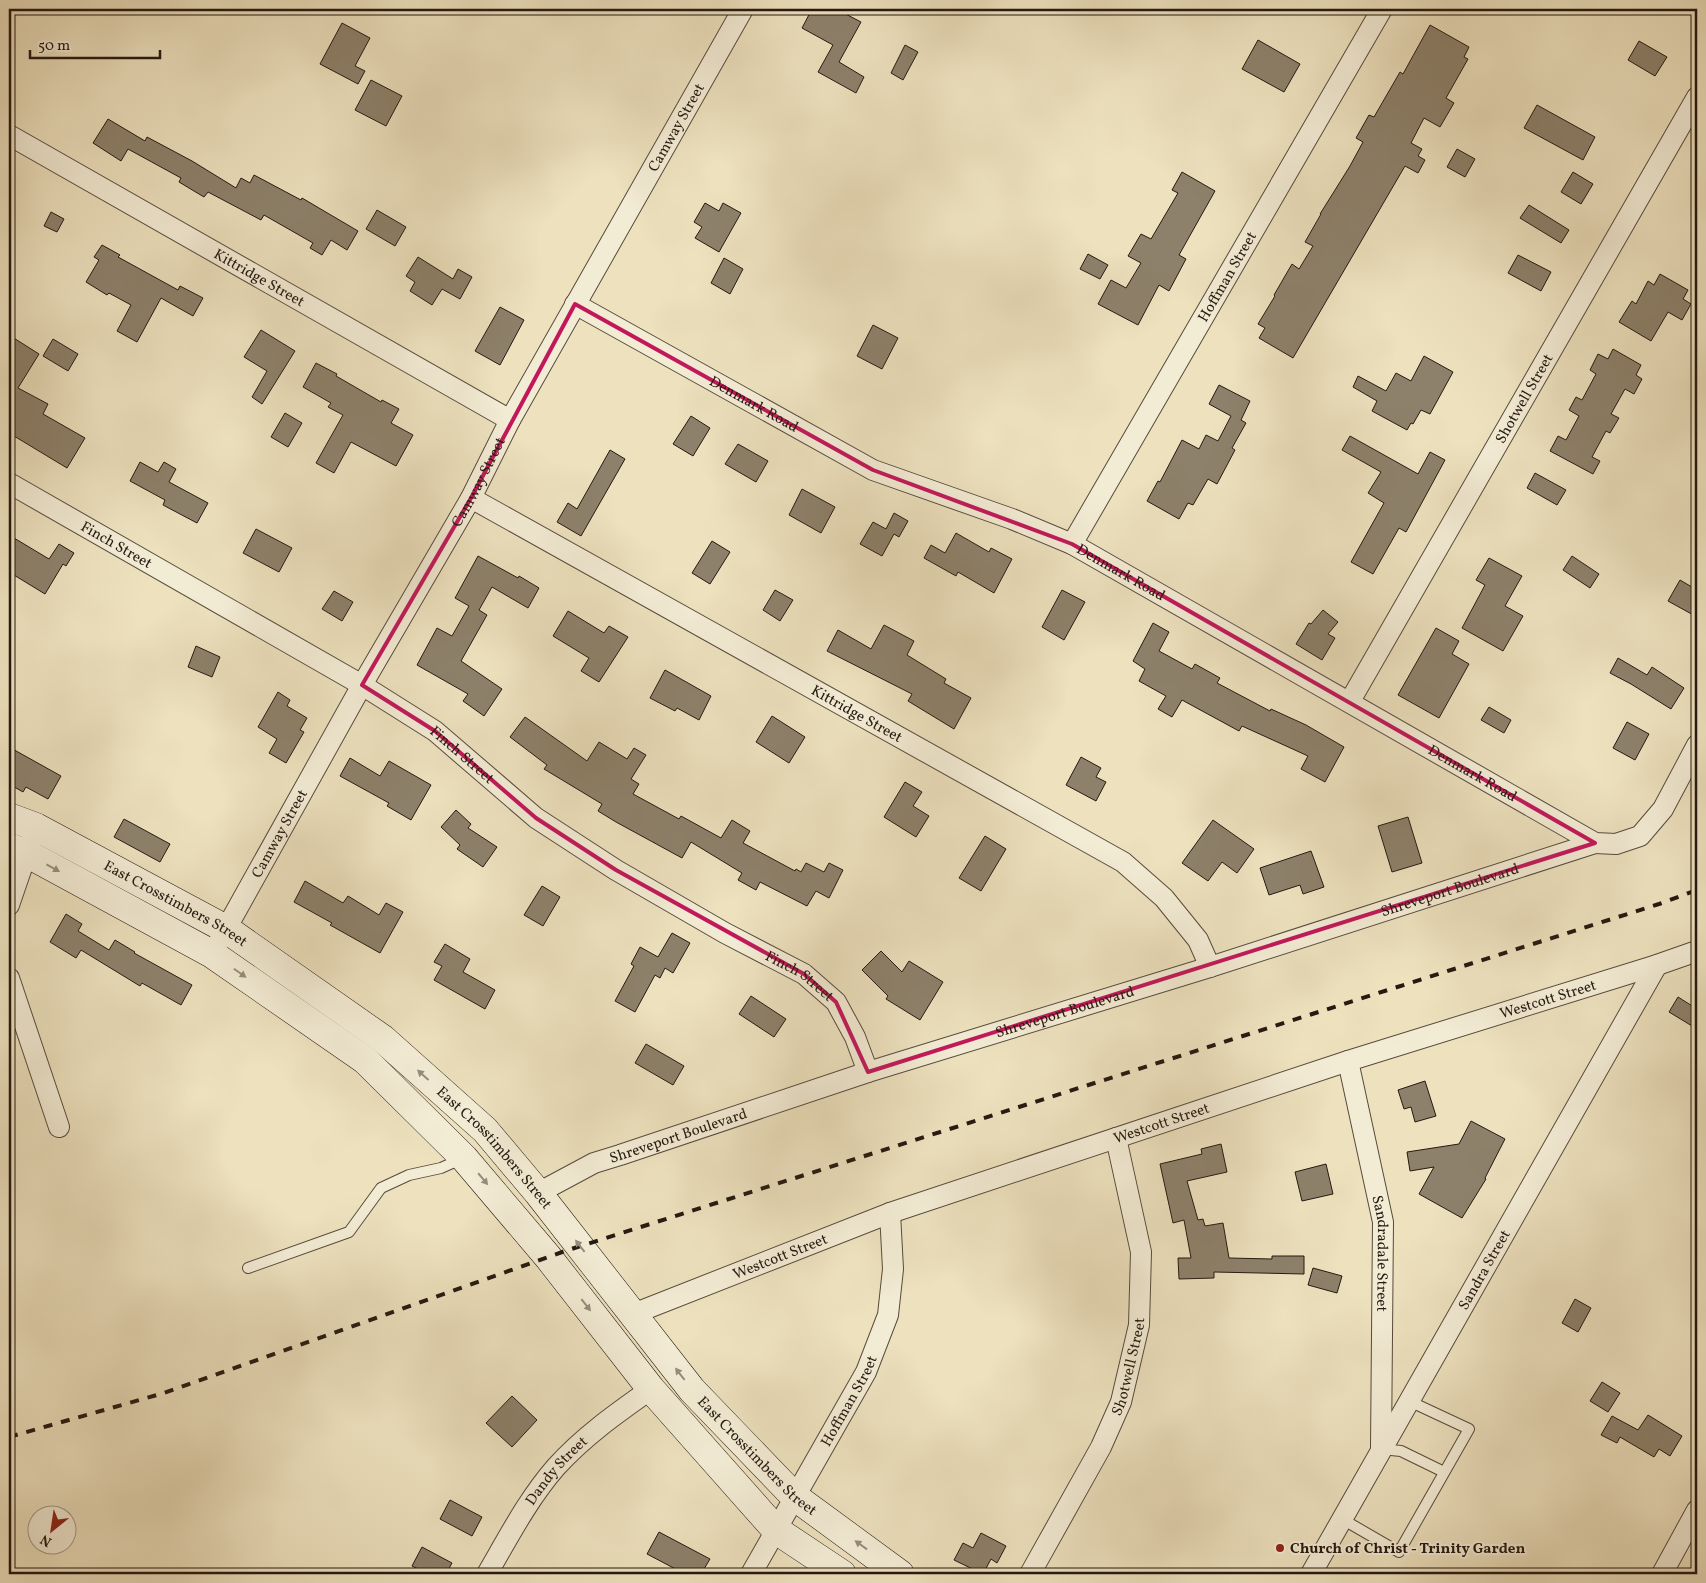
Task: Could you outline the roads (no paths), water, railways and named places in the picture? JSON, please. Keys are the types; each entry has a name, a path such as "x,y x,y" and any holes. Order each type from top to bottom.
{"main road":[{"name":"East Crosstimbers Street","path":"9,817 36,828 226,929 383,1039 485,1130 538,1193 692,1390 795,1497 900,1574"},
{"name":"East Crosstimbers Street","path":"17,850 212,954 365,1060 464,1158 548,1257 651,1389 776,1530 842,1574"}],"street":[{"name":"Camway Street","path":"212,954 362,685 471,498 510,420 575,304 744,9"},
{"name":"Hoffman Street","path":"1072,544 1382,9"},
{"name":"Shotwell Street","path":"1350,702 1697,96"},
{"name":"Kittridge Street","path":"9,135 510,420"},
{"name":"Denmark Road","path":"575,304 873,470 1012,519 1072,544 1595,843"},
{"name":"Finch Street","path":"9,483 362,685 435,731 536,818 616,870 725,933 804,974 836,1002 855,1037 868,1072"},
{"name":"Kittridge Street","path":"471,498 1123,862 1164,898 1198,940 1210,967"},
{"path":"1595,843 1616,844 1640,836 1663,809 1697,745"},
{"path":"9,905 17,850 36,828"},
{"name":"Shreveport Boulevard","path":"538,1193 594,1163 868,1072 1210,967 1595,843"},
{"name":"Westcott Street","path":"632,1314 890,1213 1348,1061 1697,951"},
{"name":"Sandra Street","path":"1311,1574 1656,965"},
{"path":"9,978 59,1127"},
{"name":"Sandradale Street","path":"1348,1061 1383,1222 1382,1449"},
{"name":"Shotwell Street","path":"1030,1574 1105,1438 1121,1402 1139,1325 1142,1252 1116,1138"},
{"name":"Hoffman Street","path":"751,1574 866,1372 888,1315 893,1269 890,1213"},
{"name":"Dandy Street","path":"487,1574 518,1519 556,1468 597,1428 651,1389"},
{"path":"1662,1574 1697,1510"}],"lane":[{"path":"248,1268 349,1232 381,1188 409,1175 441,1168 464,1158"},
{"path":"1342,1519 1399,1552 1469,1429 1408,1401"},
{"path":"1382,1449 1401,1451 1444,1472"}],"railway":[{"path":"9,1437 164,1393 565,1251 1659,904 1697,890"}],"place":[{"name":"Church of Christ - Trinity Garden","path":"1280,1548"}]}
